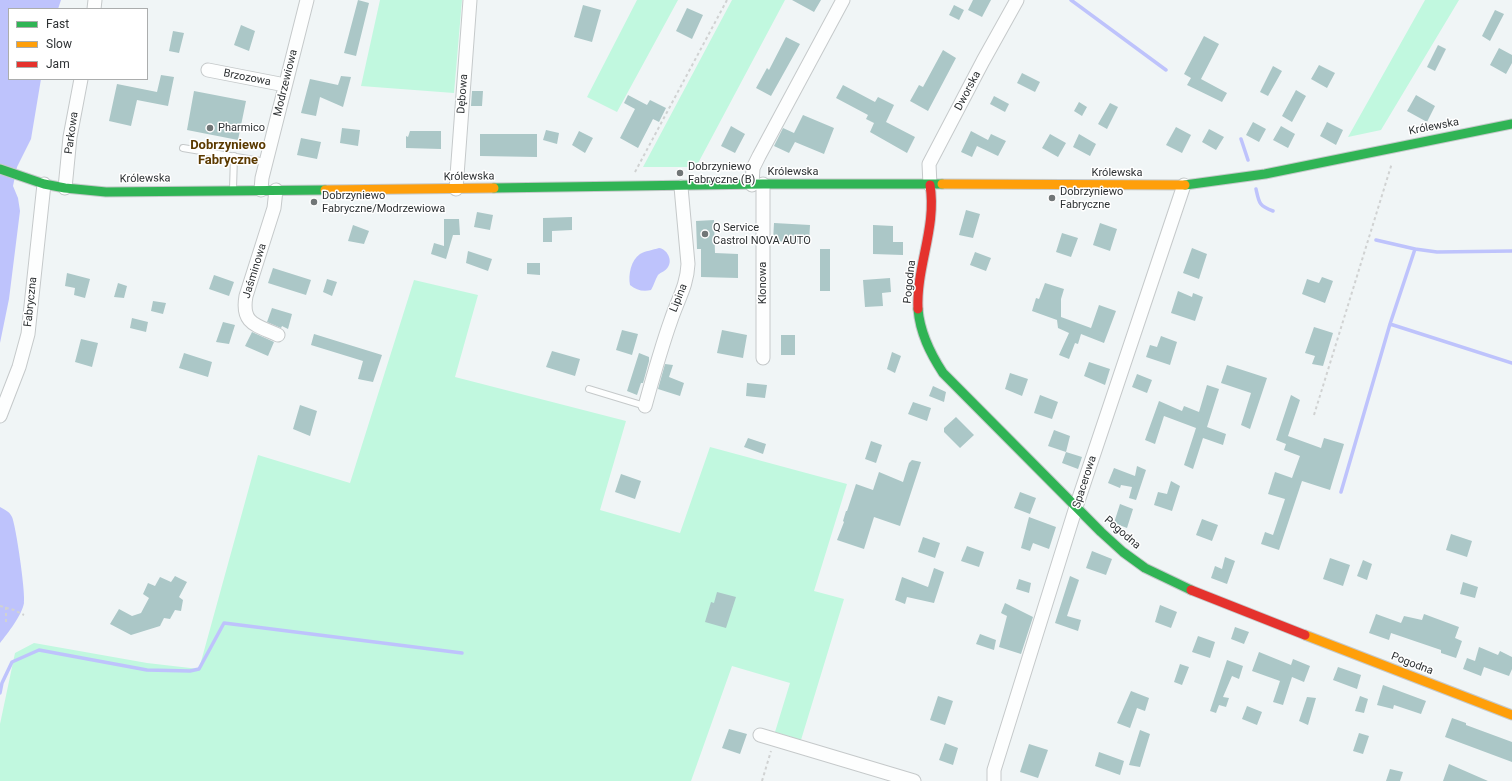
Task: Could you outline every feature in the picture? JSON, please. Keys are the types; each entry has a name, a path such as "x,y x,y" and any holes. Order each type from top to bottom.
{"street":[{"name":"Modrzewiowa","path":"261,190 262,178 307,0"},
{"name":"Dębowa","path":"456,189 470,0"},
{"name":"Klonowa","path":"763,358 758,184 753,168 843,0"},
{"name":"Dworska","path":"930,185 929,164 1017,0"},
{"name":"Brzozowa","path":"208,70 285,85"},
{"name":"Parkowa","path":"65,188 70,137 81,80"},
{"name":"Królewska","path":"0,169 44,184 65,188 106,192 681,187 758,184 1184,185 1265,174 1512,124"},
{"name":"Fabryczna","path":"0,416 19,367 28,334 44,184"},
{"name":"Pogodna","path":"930,185 932,204 919,296 919,320 925,342 932,358 943,373 1076,507 1123,552 1145,568 1168,580 1219,602 1512,715"},
{"name":"Spacerowa","path":"994,781 994,770 1076,507 1184,185"},
{"name":"Lipina","path":"645,406 665,336 688,275 681,187"},
{"name":"Jaśminowa","path":"276,190 274,208 244,306 248,319 255,325 278,335"},
{"path":"760,735 914,781"}],"lane":[{"path":"183,148 266,162"},
{"path":"232,190 234,156"},
{"path":"589,389 645,406"}],"path":[{"path":"631,187 634,174 727,0"},
{"path":"1314,415 1392,164 1391,148"},
{"path":"0,606 24,615"},
{"path":"6,607 6,622"},
{"path":"762,781 774,740"}],"green space":[{"path":"380,0 462,0 454,93 361,86"},
{"path":"637,0 678,0 617,112 587,97"},
{"path":"732,0 785,0 696,167 643,167"},
{"path":"1425,0 1459,0 1381,130 1348,137"},
{"path":"414,280 478,295 455,377 626,421 600,510 680,533 710,447 847,484 814,591 844,599 801,740 775,732 790,683 732,666 691,781 0,781 0,724 15,653 34,643 147,663 199,669 258,455 350,483"}],"water":[{"path":"0,0 61,0 58,8 8,8 8,80 41,80 31,139 17,167 13,186 18,198 20,211 9,299 0,343"},
{"path":"659,248 664,250 668,255 670,261 667,268 658,275 651,290 642,291 632,287 630,285 629,277 634,260 642,253"},
{"path":"0,507 10,513 14,523 24,587 24,603 21,613 0,643"}],"building":[{"path":"358,0 369,3 356,56 344,53"},
{"path":"792,0 821,0 814,12"},
{"path":"973,0 991,0 982,17 968,10"},
{"path":"583,5 601,10 592,42 574,37"},
{"path":"954,5 964,10 959,20 949,15"},
{"path":"687,8 703,15 692,39 676,31"},
{"path":"1495,10 1504,14 1490,41 1482,36"},
{"path":"241,25 255,31 249,51 234,45"},
{"path":"173,31 184,33 179,53 169,51"},
{"path":"1204,36 1219,44 1201,79 1227,93 1222,102 1187,85 1191,78 1184,74"},
{"path":"786,37 800,44 771,96 756,88 767,68 769,70"},
{"path":"1438,45 1446,49 1435,71 1427,67"},
{"path":"1499,48 1512,55 1512,63 1506,74 1490,65"},
{"path":"943,50 956,58 928,111 910,101 919,85 923,87"},
{"path":"1319,65 1335,73 1327,88 1311,79"},
{"path":"1273,66 1282,71 1268,96 1260,92"},
{"path":"1022,73 1040,82 1035,92 1017,83"},
{"path":"161,75 174,77 168,106 137,100 131,126 109,121 117,84 157,92"},
{"path":"341,76 351,77 343,107 320,97 316,116 301,113 310,79 338,85"},
{"path":"843,85 875,102 878,97 894,105 886,122 915,137 907,153 870,132 874,123 866,119 868,115 836,98"},
{"path":"1296,90 1306,96 1292,122 1282,116"},
{"path":"194,91 246,101 238,140 187,130"},
{"path":"472,91 483,91 482,106 471,106"},
{"path":"628,95 647,105 650,100 666,108 659,122 653,119 638,148 620,138 635,109 624,103"},
{"path":"1416,95 1435,106 1427,122 1407,111"},
{"path":"994,96 1009,104 1005,112 990,104"},
{"path":"1079,102 1087,107 1082,116 1074,111"},
{"path":"1110,103 1118,107 1107,129 1098,124"},
{"path":"803,115 834,128 824,154 795,142 789,153 774,146 783,128 794,133"},
{"path":"1253,122 1266,129 1259,142 1246,135"},
{"path":"1327,122 1343,130 1336,145 1320,136"},
{"path":"731,126 745,134 735,153 721,146"},
{"path":"1281,126 1295,134 1288,148 1273,140"},
{"path":"1176,127 1191,135 1182,153 1166,145"},
{"path":"342,128 360,130 358,146 340,143"},
{"path":"1209,129 1224,137 1216,150 1202,142"},
{"path":"546,130 559,133 557,144 543,140"},
{"path":"410,131 441,131 441,149 406,148 406,136 408,137"},
{"path":"579,131 593,138 585,153 572,145"},
{"path":"971,131 988,140 991,134 1006,141 998,156 977,146 972,157 961,152"},
{"path":"480,134 537,134 537,157 480,156"},
{"path":"1050,134 1066,143 1058,157 1042,148"},
{"path":"1079,134 1096,144 1090,156 1073,147"},
{"path":"301,138 321,142 317,159 297,155"},
{"path":"966,210 980,214 973,238 959,235"},
{"path":"477,212 493,215 490,230 474,227"},
{"path":"572,217 572,230 552,231 552,242 543,242 543,218"},
{"path":"444,219 459,219 460,235 453,235 446,259 431,254 434,243 444,246"},
{"path":"714,220 715,253 738,254 738,278 701,277 701,249 697,249 696,221"},
{"path":"774,223 810,225 809,243 773,241"},
{"path":"1100,223 1117,229 1110,251 1093,245"},
{"path":"353,225 369,231 364,244 348,241"},
{"path":"873,225 893,226 893,242 903,242 903,255 873,254"},
{"path":"1062,233 1078,238 1071,257 1056,252"},
{"path":"1192,248 1207,254 1199,279 1183,273"},
{"path":"820,249 830,249 830,291 820,291"},
{"path":"468,251 492,259 488,271 466,263"},
{"path":"975,252 991,258 986,271 970,265"},
{"path":"527,263 540,263 540,275 527,274"},
{"path":"273,268 311,280 306,295 268,283"},
{"path":"67,273 90,279 85,298 74,295 75,288 65,286"},
{"path":"214,275 234,282 229,296 209,289"},
{"path":"1322,277 1333,281 1325,303 1302,294 1307,279 1319,283"},
{"path":"890,278 891,292 882,293 883,306 865,307 863,280"},
{"path":"327,279 337,282 332,296 323,292"},
{"path":"118,283 127,286 124,298 114,297"},
{"path":"1045,283 1064,289 1061,299 1061,317 1091,328 1099,305 1116,311 1104,343 1081,334 1078,344 1075,343 1069,359 1059,355 1069,333 1058,328 1057,320 1032,311 1036,298 1039,299"},
{"path":"1178,291 1192,297 1193,293 1203,297 1195,321 1171,313"},
{"path":"153,301 166,303 163,314 151,311"},
{"path":"272,308 292,314 288,329 282,326 281,328 267,322"},
{"path":"132,318 148,322 146,332 130,328"},
{"path":"223,322 235,325 229,344 216,342"},
{"path":"1314,327 1333,333 1323,366 1312,364 1315,356 1305,353"},
{"path":"622,330 638,334 632,355 616,350"},
{"path":"722,330 747,335 743,358 717,353"},
{"path":"252,332 274,342 268,356 245,346"},
{"path":"314,334 382,355 373,382 358,379 363,361 311,345"},
{"path":"781,335 795,335 795,355 781,355"},
{"path":"1161,336 1177,342 1170,365 1146,357 1150,345 1157,347"},
{"path":"81,339 98,343 92,367 75,362"},
{"path":"552,351 580,359 575,376 546,367"},
{"path":"892,352 901,356 895,373 887,369"},
{"path":"184,353 212,362 208,377 179,368"},
{"path":"639,353 649,357 649,361 643,383 641,383 637,395 627,391"},
{"path":"1089,362 1110,369 1105,385 1084,376"},
{"path":"665,364 673,365 669,377 684,383 680,396 658,389"},
{"path":"1227,365 1267,378 1250,429 1241,425 1251,393 1221,383"},
{"path":"1010,373 1028,379 1022,396 1005,389"},
{"path":"1137,374 1152,380 1147,393 1132,387"},
{"path":"747,383 767,385 765,398 746,396"},
{"path":"1207,385 1219,389 1207,427 1226,434 1223,445 1203,438 1193,469 1184,465 1196,428 1164,416 1155,444 1145,440 1159,401 1182,411 1184,406 1199,412"},
{"path":"933,386 946,392 944,402 929,396"},
{"path":"1040,395 1058,402 1052,419 1034,413"},
{"path":"1291,395 1300,400 1288,436 1321,448 1324,438 1344,444 1330,490 1302,481 1279,550 1261,544 1265,532 1273,535 1285,499 1268,494 1275,472 1292,478 1300,456 1284,450 1286,444 1276,440"},
{"path":"913,402 931,408 927,421 908,414"},
{"path":"300,405 317,411 310,436 293,429"},
{"path":"956,417 974,435 960,448 944,432 944,428"},
{"path":"1054,430 1070,436 1066,452 1048,446"},
{"path":"748,438 766,444 763,454 744,447"},
{"path":"871,441 882,445 876,463 865,459"},
{"path":"1066,452 1082,457 1078,469 1062,463"},
{"path":"912,460 921,462 900,526 874,517 864,549 837,540 856,484 873,490 879,472 903,482 909,463"},
{"path":"1137,466 1146,470 1136,500 1129,498 1132,487 1121,485 1120,488 1108,483 1114,468 1135,476"},
{"path":"621,474 641,481 635,499 615,492"},
{"path":"1171,481 1180,486 1172,511 1154,505 1158,492 1167,494"},
{"path":"1020,492 1036,498 1030,514 1014,508"},
{"path":"1120,504 1133,509 1127,528 1114,523"},
{"path":"1029,517 1056,527 1049,549 1033,543 1030,551 1021,548"},
{"path":"1202,519 1218,525 1212,541 1196,535"},
{"path":"1451,534 1472,541 1467,557 1446,550"},
{"path":"923,537 940,543 935,558 918,552"},
{"path":"967,546 984,552 979,567 961,561"},
{"path":"1092,551 1112,559 1106,575 1086,568"},
{"path":"1225,557 1235,561 1227,584 1211,578 1215,566 1222,569"},
{"path":"1330,558 1350,565 1343,586 1323,579"},
{"path":"1363,560 1372,564 1367,580 1357,576"},
{"path":"934,568 944,572 934,603 907,597 905,604 895,600 902,577 928,587"},
{"path":"175,576 187,582 179,597 183,600 181,611 175,610 170,619 164,618 160,626 131,635 110,624 119,609 132,616 141,613 149,598 143,594 148,583 155,586 160,577 171,582"},
{"path":"1070,576 1079,580 1067,616 1081,620 1078,631 1055,623"},
{"path":"1019,579 1031,583 1029,593 1016,589"},
{"path":"1463,582 1478,587 1475,598 1460,594"},
{"path":"717,592 736,597 726,628 705,622 711,602 714,603"},
{"path":"1005,603 1033,617 1021,654 999,647 1007,616 1001,613"},
{"path":"1160,605 1177,612 1171,628 1155,622"},
{"path":"1376,614 1401,623 1404,616 1422,620 1424,614 1459,627 1455,638 1462,641 1456,658 1441,653 1441,650 1391,633 1389,640 1369,633"},
{"path":"1235,627 1249,632 1244,644 1231,639"},
{"path":"980,634 996,640 994,650 976,644"},
{"path":"1198,636 1215,642 1210,658 1192,652"},
{"path":"1479,647 1498,655 1500,651 1512,657 1512,669 1509,676 1484,667 1481,676 1463,669 1467,658 1475,661"},
{"path":"1259,652 1291,665 1293,659 1310,666 1304,682 1292,677 1283,705 1273,702 1280,681 1252,671"},
{"path":"1227,660 1243,666 1239,679 1232,676 1223,697 1229,698 1226,707 1219,705 1216,713 1210,711"},
{"path":"1180,664 1189,667 1182,685 1174,682"},
{"path":"1338,667 1361,675 1357,689 1333,680"},
{"path":"1383,685 1426,701 1421,714 1394,705 1393,709 1377,705"},
{"path":"1131,691 1149,698 1145,711 1137,708 1130,728 1117,723"},
{"path":"938,696 953,701 945,725 930,720"},
{"path":"1360,696 1368,699 1364,713 1355,711"},
{"path":"1307,697 1316,698 1308,725 1299,721"},
{"path":"1247,706 1262,712 1257,725 1242,719"},
{"path":"1452,718 1466,723 1466,725 1512,742 1512,762 1445,737"},
{"path":"729,729 747,734 740,754 722,748"},
{"path":"1140,730 1150,734 1140,767 1129,765"},
{"path":"1359,733 1369,736 1363,754 1353,751"},
{"path":"945,743 958,748 953,765 939,760"},
{"path":"1029,744 1048,750 1038,778 1020,772"},
{"path":"1099,752 1124,761 1120,775 1095,766"},
{"path":"1449,764 1488,781 1443,781"},
{"path":"1390,769 1403,772 1400,781 1386,781"}],"waterway":[{"path":"1071,0 1166,70"},
{"path":"1241,139 1248,160"},
{"path":"1256,189 1262,206 1273,211"},
{"path":"1376,240 1415,249 1437,252 1512,251"},
{"path":"1341,492 1390,324 1415,249"},
{"path":"1390,324 1512,363"},
{"path":"0,693 2,683 12,662 39,650 147,670 190,671 199,669 224,623 462,653"}],"traffic: fast":[{"path":"1185,185 1265,174 1512,124"},
{"path":"0,169 44,184 65,188 106,192 325,190"},
{"path":"494,188 763,184 942,184"},
{"path":"918,309 923,335 943,373 1101,532 1123,552 1145,568 1191,590"}],"traffic: slow":[{"path":"942,184 1185,185"},
{"path":"325,190 494,188"},
{"path":"1305,635 1512,715"}],"traffic: jam":[{"path":"918,309 920,278 931,216 930,185"},
{"path":"1191,590 1305,635"}],"place":[{"name":"Pharmico","path":"210,128"},
{"name":"Dobrzyniewo Fabryczne (B)","path":"680,173"},
{"name":"Dobrzyniewo Fabryczne","path":"1052,198"},
{"name":"Dobrzyniewo Fabryczne/Modrzewiowa","path":"314,202"},
{"name":"Q Service Castrol NOVA AUTO","path":"705,234"}],"district":[{"name":"Dobrzyniewo Fabryczne","path":"228,154"}]}
